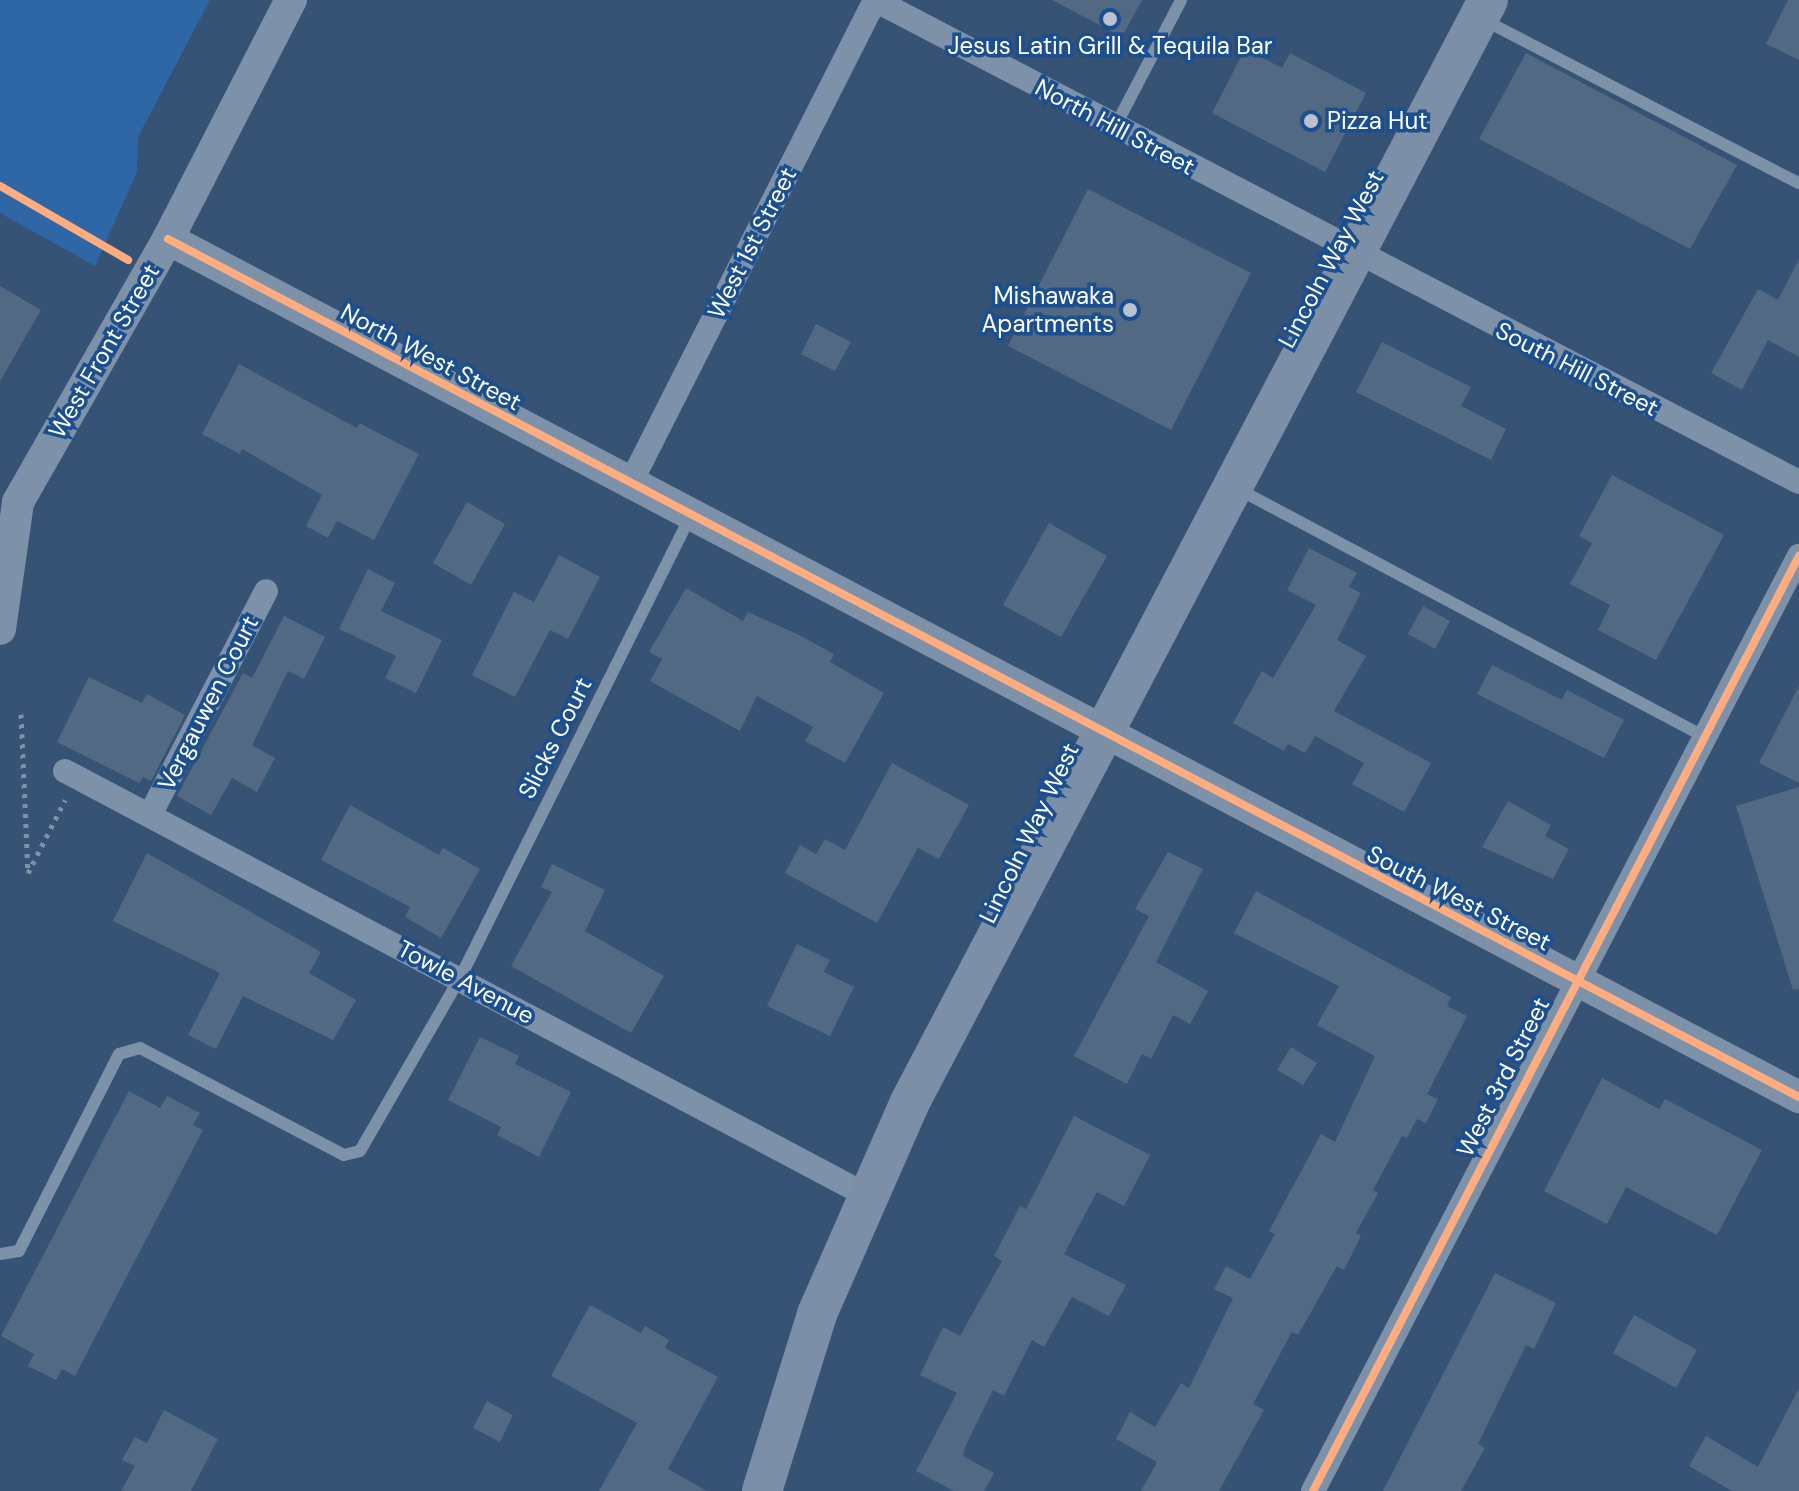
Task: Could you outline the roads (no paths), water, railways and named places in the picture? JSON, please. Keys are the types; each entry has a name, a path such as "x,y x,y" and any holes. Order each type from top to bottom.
{"main road":[{"name":"Lincoln Way West","path":"762,1491 817,1314 866,1195 1100,734 1484,9"}],"street":[{"name":"West Front Street","path":"0,629 18,502 168,239 291,0"},
{"name":"North Hill Street","path":"875,0 1356,255"},
{"name":"West 1st Street","path":"629,486 875,0"},
{"name":"North West Street","path":"168,239 1100,734"},
{"name":"South Hill Street","path":"1356,255 1799,482"},
{"name":"West 3rd Street","path":"1313,1491 1575,981 1799,556"},
{"name":"Vergauwen Court","path":"150,815 266,591"},
{"name":"South West Street","path":"1100,734 1799,1097"},
{"name":"Towle Avenue","path":"70,774 866,1195"}],"lane":[{"path":"1115,127 1181,0"},
{"path":"1484,9 1799,183"},
{"path":"1234,486 1705,737"},
{"name":"Slicks Court","path":"0,1254 19,1251 119,1054 140,1048 344,1155 360,1151 460,978 690,517"}],"place":[{"name":"Jesus Latin Grill & Tequila Bar","path":"1110,19"},
{"name":"Pizza Hut","path":"1311,121"},
{"name":"Mishawaka Apartments","path":"1130,310"}]}
